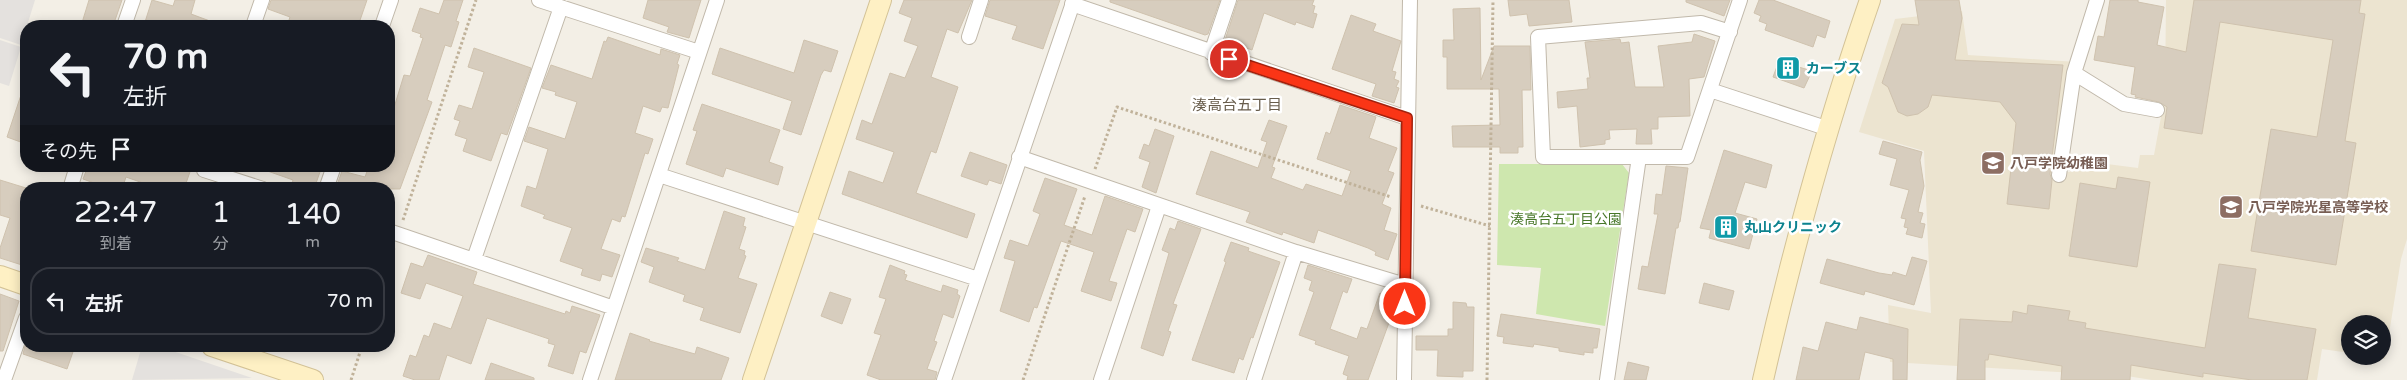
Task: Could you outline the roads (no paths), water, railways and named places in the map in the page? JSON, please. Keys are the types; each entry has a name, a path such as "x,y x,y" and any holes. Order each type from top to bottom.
{"street":[{"path":"126,20 133,0"},
{"path":"255,20 262,0"},
{"path":"384,20 391,0"},
{"path":"539,0 699,52"},
{"path":"590,380 717,0"},
{"path":"753,380 881,0"},
{"path":"968,37 981,0"},
{"path":"1211,53 1228,0"},
{"path":"1404,380 1405,201 1410,0"},
{"path":"1730,32 1701,23 1538,37 1543,157 1686,157 1730,32 1740,0"},
{"path":"1763,380 1780,303 1829,129 1870,0"},
{"path":"2059,174 2074,73 2097,0"},
{"path":"944,380 1073,2 1211,53 1407,118"},
{"path":"474,259 561,7"},
{"path":"2074,73 2124,104 2157,110"},
{"path":"1710,90 1829,129"},
{"path":"1020,157 1296,252 1405,285"},
{"path":"1607,380 1639,157"},
{"path":"210,172 241,182"},
{"path":"659,175 978,278"},
{"path":"1101,380 1159,206"},
{"path":"395,233 614,308"},
{"path":"1254,380 1296,252"},
{"path":"0,276 20,283"},
{"path":"4,380 20,335"},
{"path":"230,352 313,380"}],"place":[{"name":"カーブス","path":"1788,68"},
{"name":"八戸学院幼稚園","path":"1993,163"},
{"name":"八戸学院光星高等学校","path":"2231,207"},
{"name":"丸山クリニック","path":"1726,227"}],"district":[{"name":"湊高台五丁目","path":"1237,105"}],"park label":[{"name":"湊高台五丁目公園","path":"1566,219"}]}
